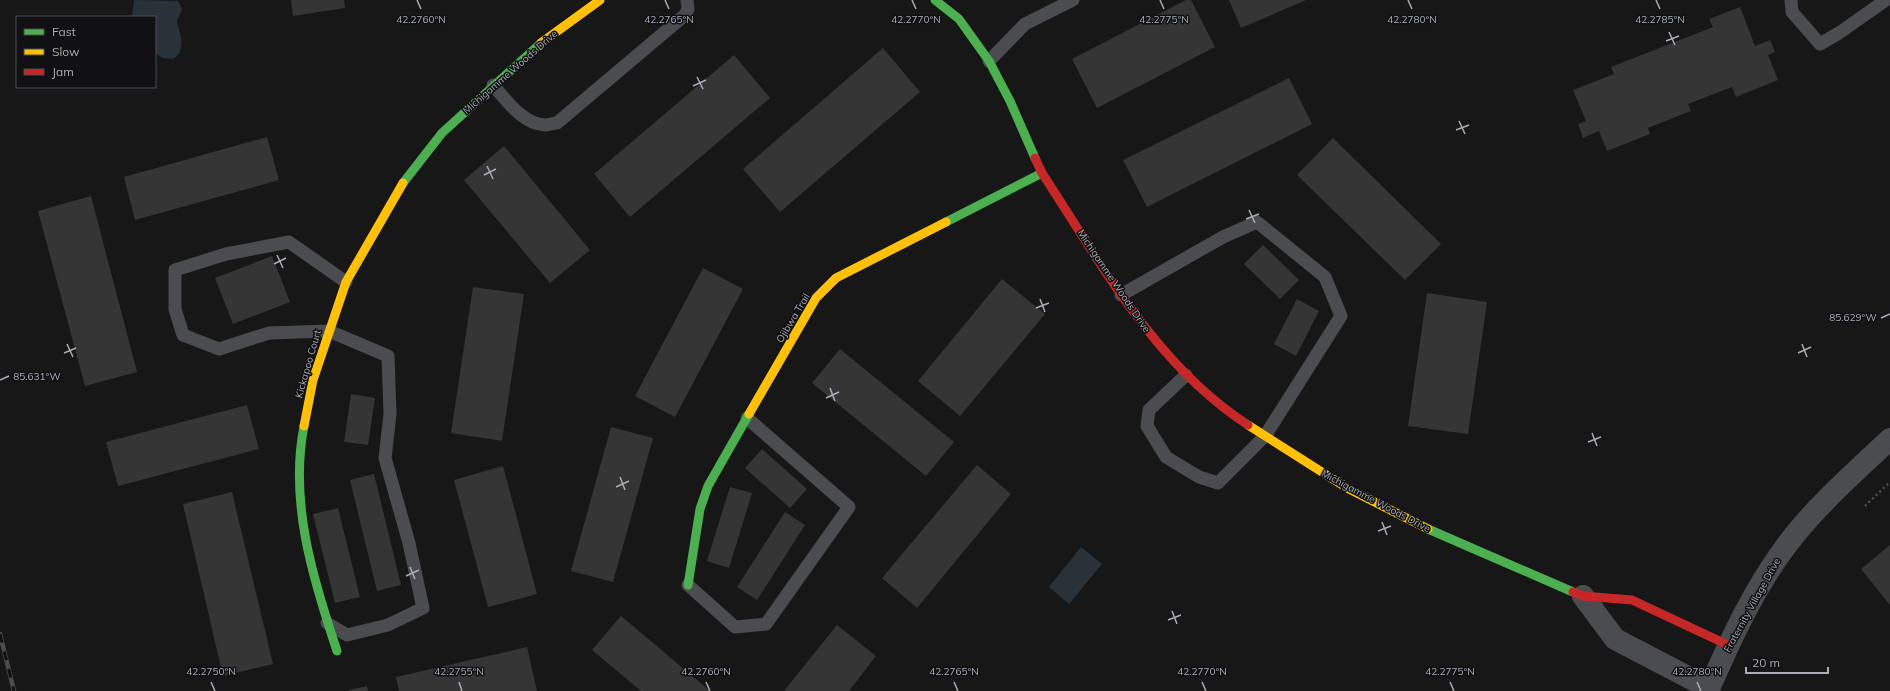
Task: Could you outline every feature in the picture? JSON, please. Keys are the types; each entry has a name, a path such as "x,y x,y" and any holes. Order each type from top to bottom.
{"street":[{"name":"Michigamme Woods Drive","path":"442,133 541,43 600,0"},
{"name":"Michigamme Woods Drive","path":"939,1 959,19 989,61 1010,101 1042,173 1140,323 1186,375 1239,419 1346,488 1418,525 1583,596 1632,600 1728,645"},
{"name":"Kickapoo Court","path":"337,651 316,590 300,503 299,478 303,429 313,380 346,282 403,182 442,133"},
{"name":"Ojibwa Trail","path":"688,585 700,508 708,486 816,298 836,278 1042,173"},
{"name":"Fraternity Village Drive","path":"1708,690 1728,645 1767,573 1786,545 1824,503 1890,439"},
{"path":"1583,596 1615,639 1708,690"}],"lane":[{"path":"493,86 522,116 534,122 545,125 557,123 684,15 688,9 687,0"},
{"path":"989,61 1025,24 1073,0"},
{"path":"1791,0 1792,12 1820,44 1839,33 1886,0"},
{"path":"1121,295 1223,237 1257,222 1325,277 1342,316 1265,436 1218,483 1199,477 1166,457 1147,426 1149,410 1186,375"},
{"path":"326,622 347,635 388,625 423,608 409,542 385,458 390,414 388,356 329,331 269,333 219,349 183,335 175,309 174,270 226,254 289,242 346,282"},
{"path":"688,585 735,627 766,624 849,507 747,418"}],"path":[{"path":"1865,506 1890,482"}],"shaded area":[{"path":"134,0 178,1 182,9 177,21 182,44 179,54 173,59 163,58 156,54 156,16 132,16"},
{"path":"1081,547 1102,564 1069,604 1049,587"}],"building":[{"path":"291,0 344,0 345,8 293,16"},
{"path":"1186,0 1191,0 1215,47 1097,108 1072,59"},
{"path":"1229,0 1306,0 1241,28"},
{"path":"1740,7 1755,46 1770,40 1775,52 1768,55 1778,80 1736,97 1732,87 1688,104 1691,111 1648,128 1650,134 1607,151 1599,131 1583,138 1578,124 1586,121 1573,90 1614,74 1611,67 1713,27 1709,19"},
{"path":"883,48 920,92 780,212 743,169"},
{"path":"734,55 770,98 630,217 594,174"},
{"path":"1289,78 1312,124 1147,207 1123,160"},
{"path":"267,137 279,180 135,220 124,177"},
{"path":"1333,138 1441,244 1405,280 1297,175"},
{"path":"504,146 590,250 550,283 464,180"},
{"path":"91,196 137,372 85,386 38,211"},
{"path":"1263,245 1299,280 1280,299 1244,264"},
{"path":"272,256 290,302 233,324 215,278"},
{"path":"703,268 743,289 675,417 635,396"},
{"path":"1002,279 1045,314 960,416 918,381"},
{"path":"473,287 524,294 502,441 451,433"},
{"path":"1427,293 1487,302 1468,434 1408,426"},
{"path":"1297,299 1319,311 1296,356 1274,344"},
{"path":"840,349 954,442 926,476 812,383"},
{"path":"351,394 375,398 368,445 344,442"},
{"path":"247,405 259,449 118,486 106,442"},
{"path":"611,427 653,438 613,582 571,571"},
{"path":"762,449 807,489 790,508 745,468"},
{"path":"977,465 1011,494 917,608 882,578"},
{"path":"503,466 537,594 488,607 454,480"},
{"path":"374,474 401,585 377,591 350,480"},
{"path":"730,487 752,493 729,568 707,561"},
{"path":"232,492 273,664 223,676 183,504"},
{"path":"338,508 360,597 335,603 313,514"},
{"path":"785,512 805,525 757,600 737,587"},
{"path":"1890,545 1890,605 1861,569"},
{"path":"621,616 710,691 641,691 592,650"},
{"path":"837,625 876,656 849,691 784,691"},
{"path":"527,647 537,691 399,691 396,677"},
{"path":"367,686 368,691 349,691 349,690"}],"railway":[{"path":"0,634 14,691"}],"traffic: fast":[{"path":"935,0 959,19 989,61 1010,101 1035,158"},
{"path":"403,183 442,133 541,43"},
{"path":"946,222 1042,173"},
{"path":"688,585 700,509 708,486 749,414"},
{"path":"304,426 300,455 299,483 306,540 312,568 337,651"},
{"path":"1428,529 1573,592"}],"traffic: slow":[{"path":"541,43 600,0"},
{"path":"304,426 313,380 346,282 403,183"},
{"path":"749,414 816,298 836,278 946,222"},
{"path":"1248,425 1347,488 1428,529"}],"traffic: jam":[{"path":"1035,158 1042,173 1109,276 1132,310 1158,343 1185,373 1215,401 1248,425"},
{"path":"1573,592 1583,596 1632,600 1728,645"}]}
